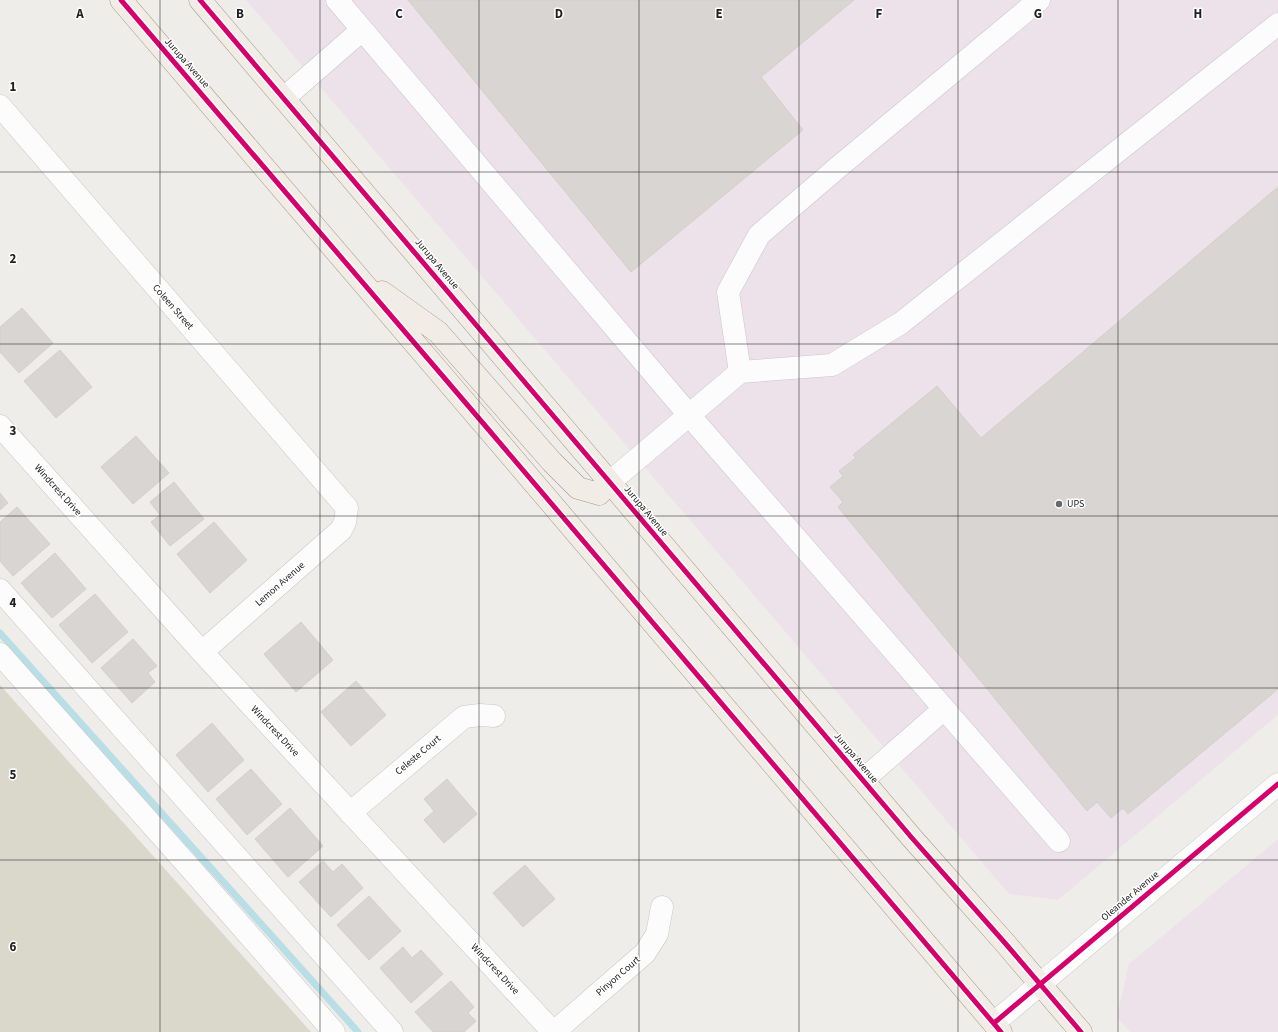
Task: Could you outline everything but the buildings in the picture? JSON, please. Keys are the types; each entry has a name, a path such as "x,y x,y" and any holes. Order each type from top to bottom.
{"main road":[{"name":"Jurupa Avenue","path":"121,0 998,1028"},
{"name":"Jurupa Avenue","path":"200,0 864,780 1081,1032"},
{"path":"355,273 438,332 552,462 578,488 599,494 610,482"}],"street":[{"path":"336,0 689,415 1059,841"},
{"path":"740,372 728,292 759,235 1039,0"},
{"path":"610,482 740,372 832,365 901,323 1278,24"},
{"path":"284,98 362,30"},
{"name":"Coleen Street","path":"0,106 347,508"},
{"name":"Windcrest Drive","path":"0,426 202,652 554,1032"},
{"name":"Lemon Avenue","path":"202,652 341,530 345,522 347,508"},
{"path":"0,590 392,1032"},
{"path":"0,654 334,1032"},
{"path":"864,780 944,709"},
{"name":"Celeste Court","path":"350,813 464,717 480,714 494,716"},
{"name":"Oleander Avenue","path":"998,1028 1040,984 1278,784"},
{"name":"Pinyon Court","path":"554,1032 645,953 657,934 662,907"}],"shaded area":[{"path":"246,0 1278,0 1278,715 1058,900 1009,894"},
{"path":"0,685 311,1032 0,1032"},
{"path":"1278,839 1278,1032 1130,1032 1117,1017 1129,964"}],"waterway":[{"path":"0,633 358,1032"}],"cycle path":[{"path":"121,0 1001,1032"},
{"path":"200,0 912,838 1081,1032"},
{"path":"994,1023 1278,784"}],"place":[{"name":"UPS","path":"1059,504"}]}
